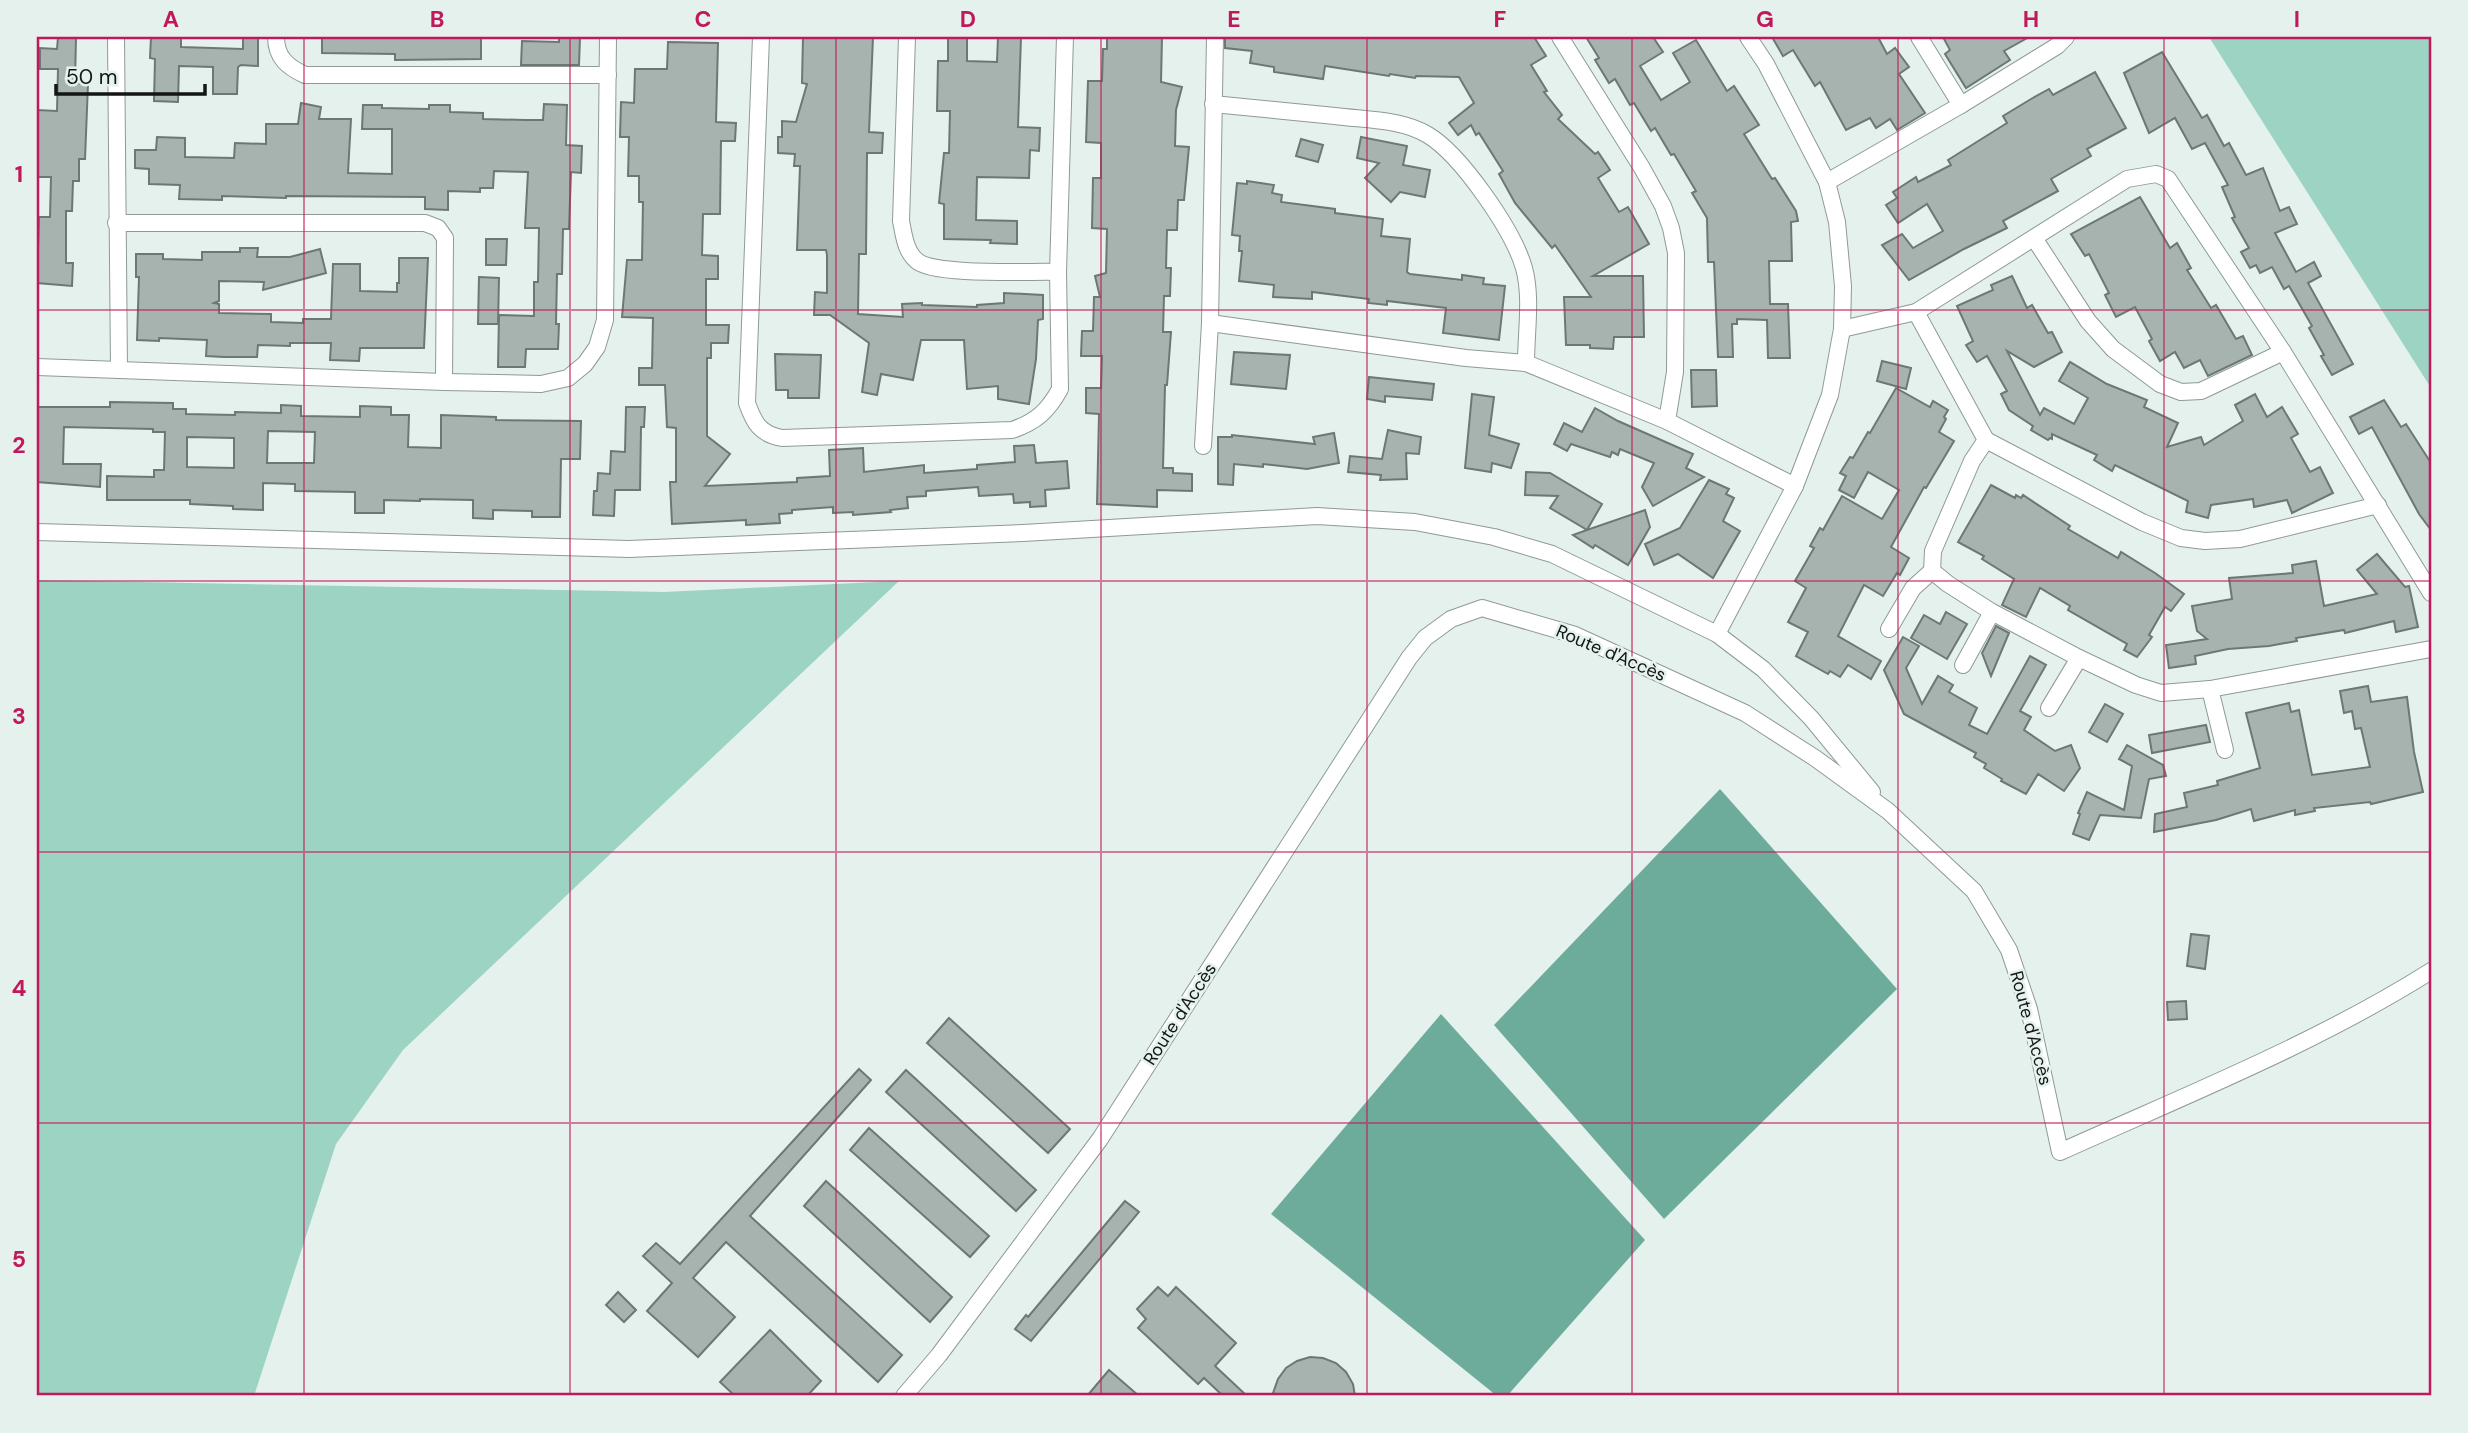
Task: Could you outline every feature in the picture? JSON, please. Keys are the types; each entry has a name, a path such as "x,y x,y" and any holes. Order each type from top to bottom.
{"street":[{"path":"116,37 119,370"},
{"path":"276,37 276,45 288,67 305,75 608,75"},
{"path":"37,367 444,382 541,384 568,378 585,364 597,347 605,320 608,37"},
{"path":"761,37 747,403 754,422 767,435 782,438 1012,430 1040,418 1051,407 1060,389 1058,272 1065,37"},
{"path":"906,37 901,221 906,244 912,255 919,263 939,269 1058,272"},
{"path":"1203,446 1210,323 1216,37"},
{"path":"1560,37 1642,168 1663,206 1671,228 1676,253 1675,372 1667,421"},
{"path":"1717,634 1795,486 1830,396 1842,329 1843,286 1837,222 1827,182 1766,64 1748,37"},
{"path":"1919,37 1961,105"},
{"path":"1827,182 1961,105 2057,46 2066,37"},
{"path":"1213,104 1381,121 1428,135 1457,160 1515,245 1524,268 1527,287 1526,363"},
{"path":"1842,329 1916,312 2127,179 2156,174 2168,179 2283,352 2431,593"},
{"path":"116,223 425,223 438,228 445,238 444,382"},
{"path":"2034,238 2088,321 2113,349 2160,384 2181,392 2201,391 2283,352"},
{"path":"1916,312 1986,440 2142,523 2181,538 2205,541 2240,539 2378,505"},
{"path":"1210,323 1466,358 1526,363 1667,421 1795,486"},
{"path":"1889,629 1913,588 1932,571 1933,551 1972,461 1986,440"},
{"path":"37,532 629,549 1023,533 1317,516 1415,522 1494,537 1552,554 1717,634 1763,669 1811,718 1888,811"},
{"path":"1932,571 1992,612 2079,658 2136,685 2161,693 2210,689 2431,649"},
{"name":"Route d'Accès","path":"904,1396 939,1355 1100,1139 1409,658 1425,638 1451,619 1482,608 1574,635 1745,713 1815,758 1888,811 1974,891 2009,950 2029,1009 2060,1152 2325,1032 2389,998 2431,971"},
{"path":"1963,664 1992,612"},
{"path":"2049,708 2079,658"},
{"path":"2210,689 2224,750"}],"shaded area":[{"path":"2209,37 2431,37 2431,388"},
{"path":"37,580 664,592 899,581 403,1050 336,1144 254,1396 37,1396"},
{"path":"1720,789 1897,989 1664,1219 1494,1025"},
{"path":"1441,1014 1645,1240 1507,1396 1497,1396 1271,1214"}],"building":[{"path":"58,37 76,37 75,83 88,84 85,159 79,159 79,181 73,181 72,211 66,211 66,263 73,263 72,286 37,283 39,217 50,217 51,177 37,177 37,110 57,111 58,69 40,69 40,48 57,49"},
{"path":"151,37 181,38 181,47 243,49 243,37 258,37 258,66 238,67 237,94 213,94 213,67 179,66 178,102 154,101 155,59 150,58"},
{"path":"322,37 481,37 481,59 395,60 395,54 322,53"},
{"path":"559,37 580,37 579,65 521,65 522,41 559,42"},
{"path":"803,37 873,37 869,132 883,133 882,153 867,153 866,254 859,254 858,314 903,317 902,304 977,307 1004,303 1004,293 1043,295 1043,319 1038,320 1036,359 1029,404 998,399 998,386 967,389 964,340 921,340 913,380 881,374 877,395 862,392 869,343 830,315 814,315 815,292 827,293 826,250 797,250 800,166 794,166 795,154 778,153 782,121 796,122 807,84 802,83"},
{"path":"948,37 967,37 967,61 997,62 998,37 1021,37 1018,127 1040,128 1039,151 1030,150 1029,178 977,177 976,220 1017,221 1017,244 990,243 991,240 944,239 944,204 939,203 944,153 949,153 950,111 937,111 938,61 948,61"},
{"path":"1107,37 1162,37 1161,82 1182,87 1176,110 1175,146 1189,147 1184,200 1178,200 1177,230 1167,230 1166,268 1171,268 1170,296 1164,296 1163,332 1171,332 1165,385 1163,468 1173,468 1173,473 1192,474 1192,491 1157,490 1157,507 1097,504 1099,414 1086,413 1086,388 1101,388 1102,356 1081,356 1082,331 1093,331 1094,297 1100,297 1095,276 1106,273 1107,229 1092,228 1093,178 1101,178 1101,143 1086,142 1088,81 1102,81 1103,49 1107,49"},
{"path":"1225,37 1534,37 1546,56 1531,65 1547,91 1544,92 1562,115 1558,119 1595,154 1598,152 1610,170 1598,178 1619,212 1628,207 1649,244 1593,276 1643,276 1644,337 1614,337 1613,349 1566,345 1564,297 1591,297 1555,245 1552,248 1515,203 1499,174 1503,171 1479,133 1476,135 1471,125 1458,135 1449,123 1474,103 1459,77 1389,76 1325,66 1323,79 1274,72 1274,67 1250,63 1252,51 1225,48"},
{"path":"1586,37 1653,37 1663,52 1640,66 1661,100 1690,82 1673,53 1696,40 1727,91 1734,86 1759,125 1744,134 1796,211 1798,221 1791,222 1792,261 1769,261 1770,304 1788,304 1790,358 1768,358 1767,320 1737,319 1737,324 1732,324 1733,357 1718,357 1714,262 1708,262 1707,218 1692,193 1696,191 1655,128 1651,131 1634,103 1630,105 1615,79 1609,83 1595,60 1599,58"},
{"path":"1772,37 1878,37 1887,54 1895,48 1909,67 1899,74 1925,113 1897,130 1890,119 1876,128 1870,118 1846,130 1820,82 1815,86 1793,50 1783,56"},
{"path":"1943,37 2029,37 2004,51 2010,60 1966,88 1945,54 1950,50"},
{"path":"668,42 718,43 716,122 736,123 735,141 721,141 720,214 703,214 702,255 718,256 718,279 706,279 706,325 729,325 728,343 711,343 711,358 707,358 707,436 730,454 705,486 797,482 797,478 830,476 829,450 863,448 864,472 924,465 924,473 977,469 977,465 1015,462 1014,446 1034,445 1036,463 1067,461 1069,488 1045,490 1046,506 1030,507 1030,502 1014,503 1013,494 979,496 978,487 926,491 926,496 907,497 908,508 890,510 891,512 853,515 853,512 833,513 833,507 792,510 792,513 779,514 780,523 746,525 746,520 672,524 670,482 676,482 676,428 667,427 665,385 639,385 639,368 652,368 653,318 622,317 627,260 642,260 643,202 639,202 639,176 628,176 629,137 620,137 621,102 634,103 635,69 667,69"},
{"path":"2162,52 2202,118 2207,115 2224,146 2229,143 2246,175 2263,168 2280,211 2289,207 2297,224 2275,233 2296,272 2314,262 2321,276 2308,283 2353,364 2332,375 2309,328 2312,326 2289,286 2284,289 2272,267 2260,273 2256,265 2250,268 2241,252 2249,248 2232,218 2235,217 2222,187 2228,185 2205,143 2192,149 2175,118 2149,133 2124,73"},
{"path":"2095,72 2126,128 2087,149 2091,156 2051,179 2058,191 2003,221 2007,228 1909,280 1882,245 1902,234 1913,248 1943,231 1927,204 1898,223 1886,205 1897,198 1893,192 1916,177 1918,182 1951,165 1948,160 2007,123 2003,116 2031,99 2049,89 2053,95"},
{"path":"301,103 321,107 319,119 351,119 348,173 392,174 392,129 362,129 363,105 429,109 429,105 450,105 450,112 483,113 483,119 543,120 544,104 567,105 566,145 582,146 581,173 571,172 569,229 563,229 562,274 557,274 558,349 526,349 525,367 498,367 499,315 534,316 539,228 525,228 528,172 494,171 493,188 480,188 480,192 448,191 448,210 425,209 425,197 222,196 222,200 179,199 180,185 149,184 149,169 135,168 135,150 156,150 157,137 185,138 185,157 234,158 235,143 266,144 266,124 298,124"},
{"path":"1361,137 1407,146 1403,165 1430,170 1425,197 1400,192 1391,202 1365,178 1379,163 1357,158"},
{"path":"1301,139 1323,145 1318,162 1296,156"},
{"path":"1247,181 1274,185 1272,193 1282,195 1281,202 1383,219 1381,236 1410,239 1407,272 1410,274 1462,280 1462,275 1484,278 1483,284 1505,286 1499,340 1443,333 1446,308 1387,301 1387,305 1368,303 1369,299 1312,292 1312,299 1273,297 1274,285 1239,281 1242,251 1239,251 1240,236 1232,235 1237,183 1247,184"},
{"path":"2140,197 2170,248 2177,243 2191,268 2187,270 2211,308 2216,305 2236,339 2243,336 2252,355 2208,376 2200,360 2184,368 2175,352 2160,361 2135,307 2116,317 2105,295 2109,293 2089,254 2085,256 2071,234"},
{"path":"486,239 507,239 506,265 486,265"},
{"path":"240,248 258,248 257,257 290,257 320,249 326,273 263,290 264,282 219,281 219,301 214,303 219,304 219,313 271,314 271,322 303,323 303,319 331,319 333,264 360,264 360,291 397,292 399,258 428,258 424,348 360,348 359,361 330,360 331,343 258,345 257,357 224,357 206,356 207,340 137,340 139,277 136,277 136,254 163,254 163,259 202,260 202,252 240,252"},
{"path":"2012,276 2027,308 2032,305 2048,333 2052,332 2062,352 2034,367 2007,351 2040,415 2044,408 2074,424 2088,398 2059,381 2070,362 2107,384 2147,400 2144,407 2178,423 2167,447 2201,437 2204,445 2243,421 2235,405 2255,394 2267,417 2282,407 2298,434 2291,438 2310,472 2320,467 2333,493 2292,513 2287,500 2254,507 2253,499 2211,505 2208,518 2186,512 2188,501 2115,465 2112,471 2094,460 2097,455 2052,434 2052,439 2048,440 2031,430 2033,426 2009,410 2001,394 2007,391 1987,356 1977,362 1966,345 1973,341 1957,306 1993,290 1991,285"},
{"path":"479,277 499,278 498,324 478,324"},
{"path":"1234,352 1290,355 1286,389 1231,384"},
{"path":"775,354 821,355 819,398 788,398 788,390 776,390"},
{"path":"1882,361 1911,368 1906,389 1877,381"},
{"path":"1691,370 1716,370 1717,406 1692,407"},
{"path":"1369,377 1434,384 1432,400 1385,396 1385,402 1367,399"},
{"path":"1896,388 1930,407 1933,401 1948,410 1939,432 1954,441 1926,488 1924,487 1891,547 1909,558 1900,575 1897,573 1883,596 1864,585 1838,636 1881,661 1871,679 1848,665 1840,677 1830,671 1828,674 1796,656 1808,632 1788,622 1806,588 1795,581 1814,548 1810,546 1820,528 1823,530 1842,496 1882,519 1899,490 1868,472 1854,498 1839,490 1846,476 1840,473 1850,457 1853,458 1868,432 1870,433"},
{"path":"1472,394 1494,397 1489,435 1519,444 1511,468 1492,463 1491,472 1465,468"},
{"path":"2384,400 2401,427 2406,424 2431,463 2431,530 2419,514 2372,427 2359,434 2350,417"},
{"path":"110,402 173,403 173,409 186,409 186,414 235,415 235,412 281,413 281,405 301,406 301,416 360,417 360,406 391,407 391,415 409,415 408,447 441,448 441,415 496,417 496,420 581,421 580,459 561,459 560,517 532,517 532,511 493,510 493,519 473,518 473,500 384,500 384,513 355,513 355,492 295,491 295,484 263,483 263,510 190,504 190,500 107,500 107,476 154,477 154,470 164,470 165,432 153,432 153,429 64,427 63,464 101,464 100,487 37,482 37,407 110,407","holes":["268,431 315,432 314,463 267,463","187,437 234,438 234,468 187,467"]},
{"path":"626,407 645,407 644,427 641,427 640,490 615,490 614,516 593,515 598,473 610,474 611,451 625,452"},
{"path":"1595,408 1693,454 1686,468 1704,477 1653,506 1642,487 1654,463 1620,449 1618,455 1612,452 1610,457 1571,444 1567,451 1554,444 1564,423 1582,432"},
{"path":"1388,430 1421,437 1419,454 1406,453 1407,479 1380,480 1381,475 1348,472 1350,456 1382,459"},
{"path":"1334,433 1339,463 1307,469 1234,464 1233,485 1218,484 1218,437 1232,435 1315,444 1313,437"},
{"path":"1526,472 1550,473 1602,504 1587,530 1550,508 1558,496 1525,495"},
{"path":"1709,480 1729,489 1726,494 1734,498 1723,521 1740,531 1713,578 1678,554 1654,565 1645,544 1680,528"},
{"path":"1991,485 2015,498 2016,495 2021,498 2023,495 2070,526 2068,529 2118,558 2121,552 2184,594 2171,611 2165,607 2149,635 2152,637 2137,657 2124,650 2127,644 2068,610 2070,606 2040,588 2026,617 2002,605 2014,579 1982,559 1984,556 1958,542"},
{"path":"1645,510 1650,527 1628,565 1573,535"},
{"path":"2377,554 2405,587 2409,586 2418,627 2396,632 2394,621 2345,633 2344,630 2296,638 2297,641 2269,646 2228,649 2195,656 2196,664 2169,668 2166,645 2207,639 2197,631 2192,606 2232,599 2229,578 2293,573 2292,565 2316,561 2324,606 2377,594 2357,570"},
{"path":"1946,612 1967,624 1947,659 1911,638 1924,615 1940,624"},
{"path":"1996,626 2009,633 1991,676 1982,653"},
{"path":"1903,637 1919,646 1906,668 1922,704 1938,676 1953,685 1949,692 1977,708 1969,725 1987,734 2030,656 2046,665 2020,711 2031,717 2024,730 2055,751 2071,745 2080,768 2064,791 2038,774 2026,794 2001,781 2002,779 1984,768 1986,764 1974,757 1976,753 1904,714 1884,670"},
{"path":"2368,686 2371,702 2407,697 2414,752 2423,792 2371,804 2314,808 2315,811 2295,815 2295,810 2254,821 2251,809 2216,820 2154,832 2155,814 2187,807 2184,793 2218,785 2217,781 2260,768 2246,713 2289,703 2291,712 2299,710 2312,775 2370,767 2361,728 2355,729 2352,711 2344,713 2340,691"},
{"path":"2105,704 2123,714 2107,742 2089,732"},
{"path":"2206,725 2210,742 2152,753 2149,735"},
{"path":"2127,745 2163,765 2166,776 2149,779 2141,818 2100,815 2089,840 2073,834 2087,792 2124,810 2132,766 2119,759"},
{"path":"2191,934 2209,936 2205,969 2187,966"},
{"path":"2186,1001 2187,1019 2168,1020 2167,1002"},
{"path":"949,1018 1070,1129 1048,1153 927,1043"},
{"path":"859,1069 871,1080 750,1216 902,1355 878,1382 726,1242 693,1278 735,1317 698,1357 647,1311 672,1283 643,1256 656,1243 680,1264"},
{"path":"906,1070 1036,1190 1016,1211 886,1092"},
{"path":"869,1128 989,1236 970,1257 850,1150"},
{"path":"826,1181 952,1297 930,1322 804,1206"},
{"path":"1125,1201 1139,1212 1031,1341 1015,1329 1026,1315 1028,1317"},
{"path":"1158,1287 1168,1296 1176,1287 1236,1343 1215,1366 1247,1396 1223,1396 1204,1378 1198,1384 1138,1328 1146,1319 1137,1309"},
{"path":"618,1292 636,1310 624,1322 606,1305"},
{"path":"770,1330 821,1381 807,1396 735,1396 720,1382"},
{"path":"1310,1357 1336,1363 1346,1372 1353,1384 1355,1396 1272,1396 1278,1379 1286,1368"},
{"path":"1109,1370 1139,1396 1087,1396"}]}
